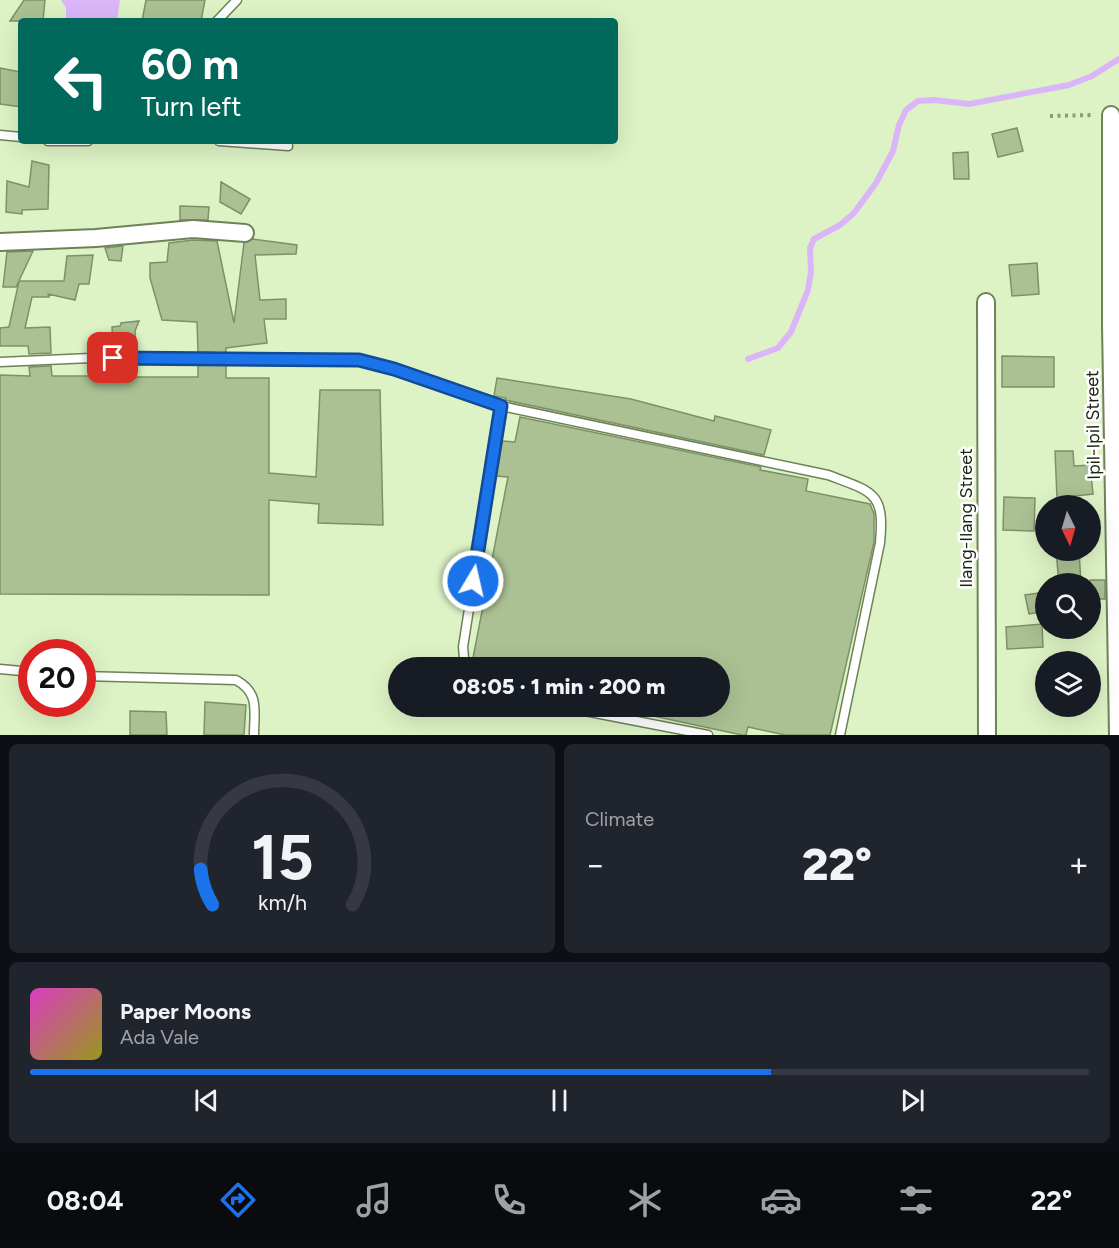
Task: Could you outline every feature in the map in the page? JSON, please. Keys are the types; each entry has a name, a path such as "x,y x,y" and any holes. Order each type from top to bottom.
{"street":[{"name":"Ipil-Ipil Street","path":"1112,115 1110,301 1118,735"},
{"path":"0,242 96,238 193,229 244,233"},
{"name":"Ilang-Ilang Street","path":"986,302 987,735"}],"lane":[{"path":"220,18 237,0"},
{"path":"0,135 18,138"},
{"path":"260,144 288,146"},
{"path":"0,362 91,358 335,358 359,360 394,369 501,406 828,475 856,486 876,499 882,513 879,543 840,735"},
{"path":"464,657 463,647 501,406"},
{"path":"0,669 18,671"},
{"path":"96,676 236,680 248,686 255,700 254,735"},
{"path":"616,717 708,735"}],"path":[{"path":"1050,116 1112,115"}],"shaded area":[{"path":"61,0 120,0 117,18 66,18 66,8"}],"building":[{"path":"24,0 45,0 43,18 18,18 18,21 10,21"},
{"path":"146,0 205,0 202,18 143,18"},
{"path":"0,68 18,71 18,107 0,104"},
{"path":"1017,128 1023,151 998,157 992,134"},
{"path":"968,152 969,179 954,179 953,153"},
{"path":"32,161 49,165 48,209 22,210 22,214 6,212 7,181 29,187"},
{"path":"221,182 250,199 241,214 220,202"},
{"path":"180,206 209,207 208,220 180,220"},
{"path":"253,239 297,245 296,254 255,255 260,300 286,299 286,319 264,319 267,343 226,348 226,353 198,352 197,322 162,320 150,278 150,263 167,262 169,243 193,240 217,241 234,323 244,243"},
{"path":"123,246 121,261 109,260 105,248"},
{"path":"33,251 16,287 3,287 7,252"},
{"path":"93,255 89,284 79,284 75,300 48,294 49,297 32,297 25,328 50,327 51,353 29,354 28,346 0,346 0,328 9,327 19,281 64,281 67,256"},
{"path":"1037,263 1039,294 1012,296 1009,265"},
{"path":"139,321 135,331 136,352 113,352 112,327 120,326 121,323"},
{"path":"1002,356 1054,357 1054,387 1002,387"},
{"path":"114,365 136,365 136,377 198,377 198,365 226,365 226,378 269,378 269,473 316,477 320,390 380,390 383,525 318,523 319,504 269,500 269,595 0,594 0,375 30,376 29,367 51,366 52,376 114,376"},
{"path":"497,378 631,399 714,421 715,416 771,430 764,455 505,400 506,398 494,396"},
{"path":"520,417 761,467 760,470 808,479 806,491 870,504 874,514 874,542 830,735 785,735 748,727 746,735 742,735 658,717 730,717 730,657 473,657 508,477 496,476 502,441 515,442"},
{"path":"1055,451 1073,451 1074,466 1090,465 1093,494 1057,495"},
{"path":"1004,497 1035,498 1034,531 1003,530"},
{"path":"1057,561 1080,561 1080,573 1058,573"},
{"path":"1101,580 1105,580 1105,599 1101,599"},
{"path":"1035,594 1035,613 1029,614 1025,595"},
{"path":"1035,625 1035,639 1043,639 1043,647 1007,649 1006,627"},
{"path":"205,702 246,705 244,735 204,735"},
{"path":"130,711 166,712 167,735 130,735"}],"waterway":[{"path":"748,359 778,348 791,332 808,290 811,272 810,248 814,239 840,225 854,213 876,183 893,151 899,125 906,110 918,101 934,100 969,104 1069,85 1092,76 1119,59"}],"route":[{"path":"113,358 335,358 359,360 394,369 501,406 473,581"}]}
